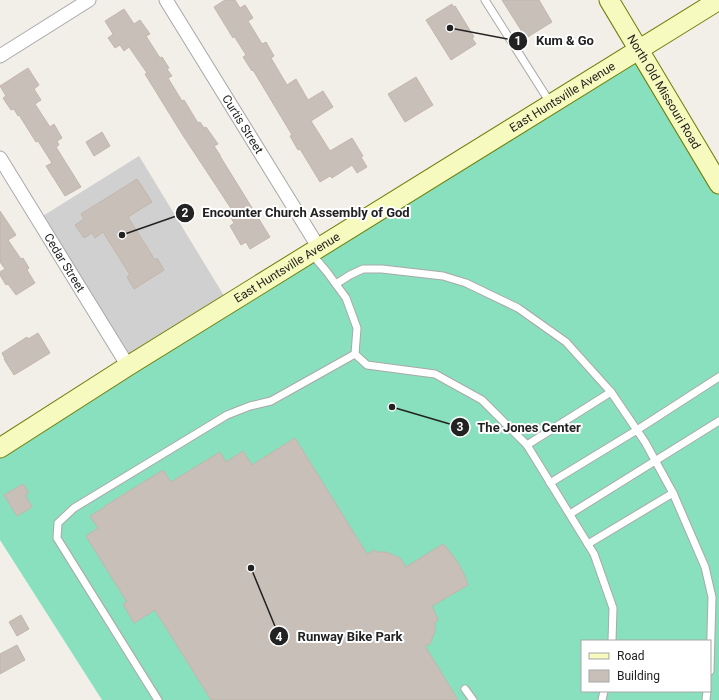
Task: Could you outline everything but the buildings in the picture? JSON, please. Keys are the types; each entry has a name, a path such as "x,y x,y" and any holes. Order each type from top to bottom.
{"main road":[{"name":"North Old Missouri Road","path":"609,0 719,184"},
{"name":"East Huntsville Avenue","path":"0,448 128,366 719,0"}],"street":[{"path":"0,56 89,0"},
{"name":"Curtis Street","path":"166,0 315,251"},
{"name":"Cedar Street","path":"0,158 128,366"}],"lane":[{"path":"486,0 551,104"},
{"path":"315,251 327,272 346,298 357,328 354,354"},
{"path":"336,284 363,269 382,269 443,276 466,283 518,308 566,342 611,392 645,442 673,493 705,567 712,597 711,640"},
{"path":"354,354 367,364 435,374 482,400 527,445 594,554 613,608 612,640"},
{"path":"158,700 57,538 58,523 74,508 227,415 250,406 271,401 354,354"},
{"path":"550,482 637,430 719,377"},
{"path":"527,445 611,392"},
{"path":"570,514 719,421"},
{"path":"588,544 673,493"},
{"path":"465,689 472,700"}],"shaded area":[{"path":"139,156 229,304 128,366 38,219"}],"green space":[{"path":"639,49 719,184 719,700 102,700 0,540 0,448"}],"place":[{"name":"Kum & Go","path":"450,28"},
{"name":"Encounter Church Assembly of God","path":"122,235"},
{"name":"The Jones Center","path":"392,407"},
{"name":"Runway Bike Park","path":"251,568"}]}
